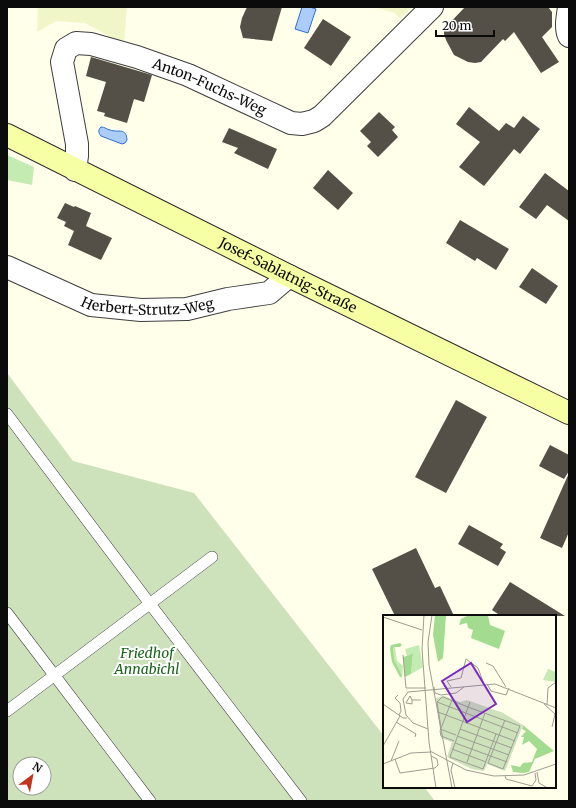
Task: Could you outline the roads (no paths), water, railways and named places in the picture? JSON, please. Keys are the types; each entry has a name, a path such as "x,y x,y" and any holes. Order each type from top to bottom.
{"main road":[{"name":"Josef-Sablatnig-Straße","path":"7,135 289,276 569,413"}],"street":[{"name":"Anton-Fuchs-Weg","path":"75,170 77,144 62,62 66,49 76,43 91,44 137,57 188,75 291,122 302,124 314,121 322,116 432,7"},
{"path":"569,7 567,21 569,36"},
{"name":"Herbert-Strutz-Weg","path":"7,267 91,305 142,310 187,309 228,299 269,293 289,276"}],"lane":[{"path":"7,414 301,801"},
{"path":"7,711 212,557"},
{"path":"7,613 150,801"}],"water":[{"path":"302,7 316,9 308,33 295,29"},
{"path":"101,127 113,131 124,132 127,140 122,144 101,136 99,129"}],"park label":[{"name":"Friedhof Annabichl","path":"147,662"}]}
